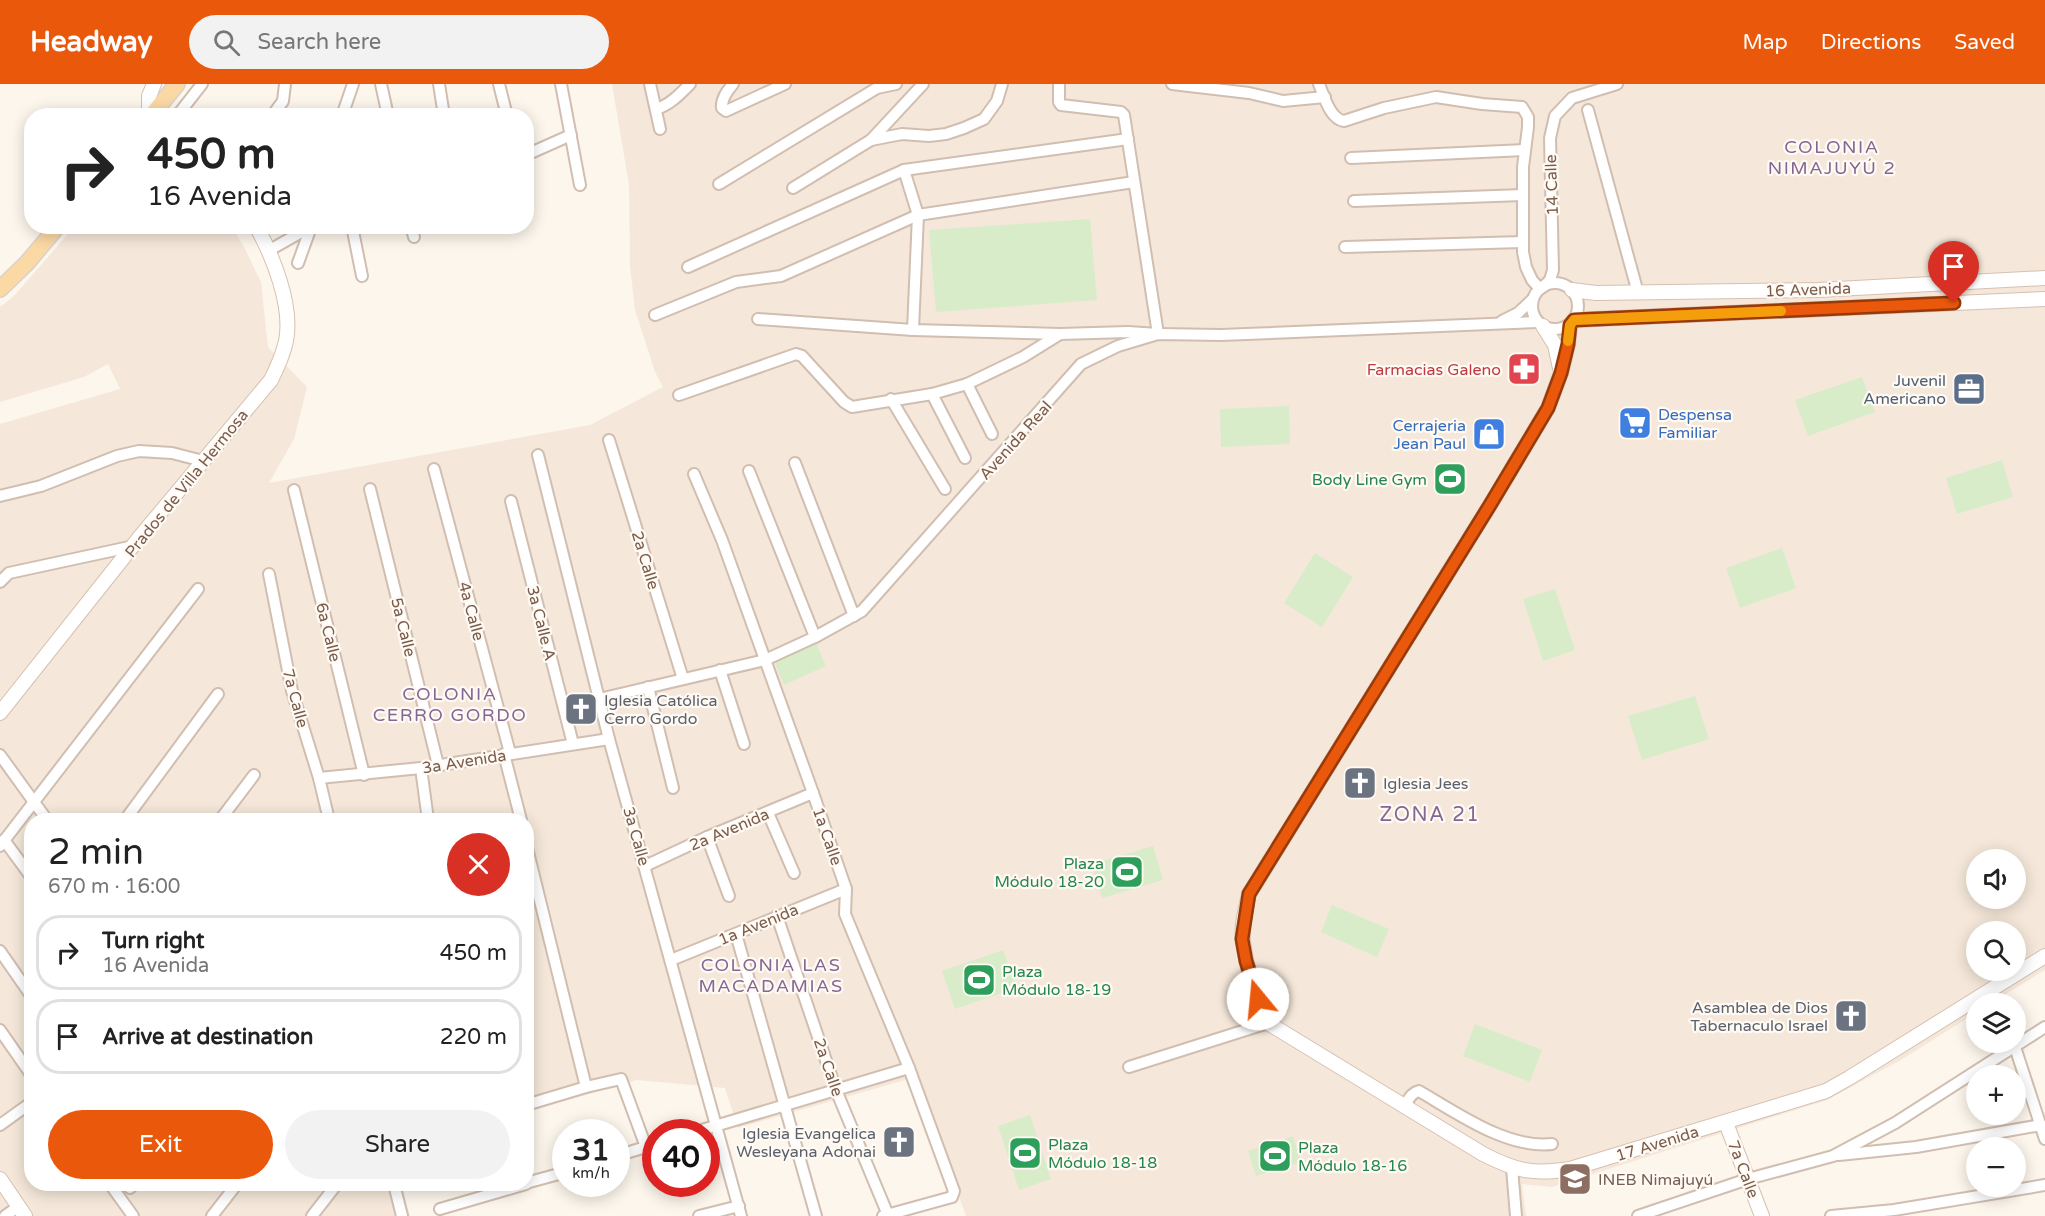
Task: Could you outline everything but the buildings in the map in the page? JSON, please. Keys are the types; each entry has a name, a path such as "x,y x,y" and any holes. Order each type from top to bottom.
{"main road":[{"path":"157,108 174,87"},
{"path":"0,290 51,234"}],"street":[{"path":"149,108 148,102 154,84"},
{"path":"183,108 202,84"},
{"path":"278,108 283,101 285,84"},
{"path":"345,108 353,84"},
{"path":"381,84 386,108"},
{"path":"439,84 443,108"},
{"path":"499,84 505,108"},
{"path":"561,84 580,185"},
{"path":"650,84 660,129"},
{"path":"656,109 674,99 690,84"},
{"path":"733,84 727,91 722,104 722,108 726,111 785,84"},
{"path":"719,184 877,88 896,84"},
{"path":"793,188 871,140 923,84"},
{"path":"871,140 903,134 928,136 964,128 984,119 998,101 1002,84"},
{"path":"758,318 913,330 1158,334 1123,113 1061,105 1059,84"},
{"path":"1172,84 1249,93 1283,101 1325,97"},
{"path":"1319,84 1334,117 1344,121 1384,108 1436,97 1522,108 1528,117 1523,195 1523,242 1526,267 1532,280 1541,288"},
{"name":"14 Calle","path":"1541,288 1552,276 1556,260 1550,138 1554,116 1572,98 1617,84"},
{"path":"166,108 174,87"},
{"path":"1588,110 1638,293"},
{"path":"534,151 571,135"},
{"path":"688,267 904,170 1128,139"},
{"path":"1351,158 1525,150"},
{"path":"904,170 918,215 913,330"},
{"path":"655,315 736,282 781,276 918,215 1134,182"},
{"path":"1354,201 1523,195"},
{"name":"Prados de Villa Hermosa","path":"0,713 271,380 286,340 286,313 280,282 268,251 258,234"},
{"path":"268,251 298,234"},
{"path":"298,263 308,234"},
{"path":"353,234 362,276"},
{"path":"1345,247 1523,242"},
{"name":"14 Calle","path":"1556,260 1569,288"},
{"name":"16 Avenida","path":"1569,288 1596,293 1818,290 2045,278"},
{"path":"1129,1067 1268,1023 1252,980 1242,939 1249,894 1548,408 1561,373 1572,322 1578,306 1576,297 1569,288 1557,283 1541,288 1533,299 1533,312 1555,345 1561,373"},
{"name":"Avenida Real","path":"1482,326 1510,318 1533,299"},
{"name":"16 Avenida","path":"1572,322 2045,299"},
{"path":"1541,324 1554,330 1572,322"},
{"name":"Avenida Real","path":"599,699 765,660 815,637 862,611 1081,364 1118,345 1158,334 1221,335 1541,324"},
{"path":"679,395 796,354 802,356 849,406 932,394 967,384 1023,357 1060,334"},
{"path":"967,384 992,434"},
{"path":"932,394 965,458"},
{"path":"891,399 945,489"},
{"name":"2a Calle","path":"609,440 683,679"},
{"path":"0,496 41,486 117,456 139,451 172,453 203,461"},
{"name":"3a Calle","path":"538,455 609,740 715,1119"},
{"path":"795,464 854,616"},
{"name":"4a Calle","path":"434,469 507,754 520,813"},
{"path":"749,471 815,637"},
{"name":"1a Calle","path":"694,474 722,540 846,889 845,914 909,1068 954,1191 952,1197 885,1215"},
{"name":"5a Calle","path":"370,489 438,765"},
{"name":"6a Calle","path":"294,490 364,775"},
{"name":"3a Calle A","path":"511,501 573,744"},
{"path":"0,582 4,569 134,546"},
{"name":"7a Calle","path":"269,574 292,691 319,778 326,813"},
{"path":"27,813 198,590"},
{"path":"720,670 744,744"},
{"path":"648,687 673,788"},
{"path":"130,813 218,694"},
{"name":"3a Avenida","path":"319,778 421,768 609,740"},
{"path":"0,755 42,813"},
{"path":"421,768 427,813"},
{"path":"225,813 254,775"},
{"name":"2a Avenida","path":"645,866 707,837 813,793"},
{"path":"768,813 794,873"},
{"path":"24,816 2,843 24,869"},
{"path":"707,837 729,896"},
{"path":"534,876 586,1087"},
{"name":"1a Avenida","path":"671,960 846,889"},
{"name":"2a Calle","path":"777,916 836,1090 885,1215"},
{"path":"736,934 816,1216"},
{"path":"0,951 24,986"},
{"name":"17 Avenida","path":"1268,1023 1483,1154 1512,1168 1531,1172 1551,1172 1570,1169 1826,1090 1850,1078 2045,956"},
{"path":"2026,1040 2045,1027"},
{"path":"0,1030 24,1064"},
{"path":"1833,1156 1895,1123 2006,1053"},
{"path":"2017,1053 2045,1139"},
{"path":"720,1125 909,1068"},
{"path":"534,1103 619,1079 623,1081 642,1125"},
{"path":"1405,1105 1409,1097 1419,1091 1487,1130 1533,1145 1552,1144"},
{"path":"0,1125 24,1108"},
{"name":"7a Calle","path":"1726,1122 1762,1216"},
{"path":"1638,1216 1748,1179 1833,1156 1916,1147 2041,1125"},
{"name":"3a Calle","path":"720,1137 740,1211"},
{"path":"1512,1168 1516,1216"},
{"path":"534,1181 552,1176"},
{"path":"0,1179 22,1211 4,1216"},
{"path":"1832,1216 1894,1210 2045,1185"},
{"path":"115,1191 133,1216"},
{"path":"212,1216 232,1191"},
{"path":"312,1216 332,1191"},
{"path":"396,1191 402,1216"},
{"path":"440,1209 500,1191"},
{"path":"699,1216 740,1211"}],"shaded area":[{"path":"612,84 2045,84 2045,970 2007,993 1966,993 1966,1019 1901,1060 1827,1100 1552,1187 1522,1184 1526,1216 966,1216 916,1077 738,1128 725,1088 637,1080 534,1110 534,813 24,813 24,1191 403,1191 410,1216 0,1216 0,424 120,389 108,364 84,377 0,402 0,307 14,296 68,234 236,234 261,282 268,347 307,387 294,439 269,483 590,425 663,387 655,372 635,310 630,266 629,185"}],"green space":[{"path":"1090,219 1097,300 936,312 929,230"},
{"path":"1862,377 1875,412 1808,436 1795,400"},
{"path":"1289,406 1290,444 1221,447 1220,409"},
{"path":"2002,460 2013,497 1957,514 1946,478"},
{"path":"1782,548 1796,588 1740,608 1726,568"},
{"path":"1315,553 1353,577 1322,627 1284,603"},
{"path":"1555,589 1575,650 1543,661 1523,599"},
{"path":"816,643 826,666 784,685 774,661"},
{"path":"1695,696 1709,739 1642,760 1628,716"},
{"name":"Plaza Módulo 18-20","path":"1153,846 1163,880 1102,898 1092,864"},
{"path":"1332,905 1389,929 1377,957 1321,932"},
{"name":"Plaza Módulo 18-19","path":"1003,950 1016,988 955,1009 942,971"},
{"path":"1475,1024 1542,1050 1530,1082 1463,1056"},
{"name":"Plaza Módulo 18-18","path":"1030,1115 1051,1179 1019,1190 998,1126"},
{"name":"Plaza Módulo 18-16","path":"1293,1136 1301,1162 1256,1176 1248,1151"}],"slow traffic":[{"path":"1568,341 1570,325 1574,320 1781,311"}],"place":[{"name":"Farmacias Galeno","path":"1524,369"},
{"name":"Juvenil Americano","path":"1969,389"},
{"name":"Despensa Familiar","path":"1635,423"},
{"name":"Cerrajeria Jean Paul","path":"1489,434"},
{"name":"Body Line Gym","path":"1450,479"},
{"name":"Iglesia Católica Cerro Gordo","path":"581,709"},
{"name":"Iglesia Jees","path":"1360,783"},
{"name":"Plaza Módulo 18-20","path":"1127,872"},
{"name":"Plaza Módulo 18-19","path":"979,980"},
{"name":"Asamblea de Dios Tabernaculo Israel","path":"1851,1016"},
{"name":"Iglesia Evangelica Wesleyana Adonai","path":"899,1142"},
{"name":"Plaza Módulo 18-18","path":"1025,1153"},
{"name":"Plaza Módulo 18-16","path":"1275,1156"},
{"name":"INEB Nimajuyú","path":"1575,1179"}],"district":[{"name":"COLONIA NIMAJUYÚ 2","path":"1832,157"},
{"name":"COLONIA CERRO GORDO","path":"450,704"},
{"name":"ZONA 21","path":"1430,814"},
{"name":"COLONIA LAS MACADAMIAS","path":"771,975"}],"route":[{"path":"1258,999 1246,961 1242,939 1249,894 1548,408 1561,373 1570,325 1574,320 1954,303"}]}
